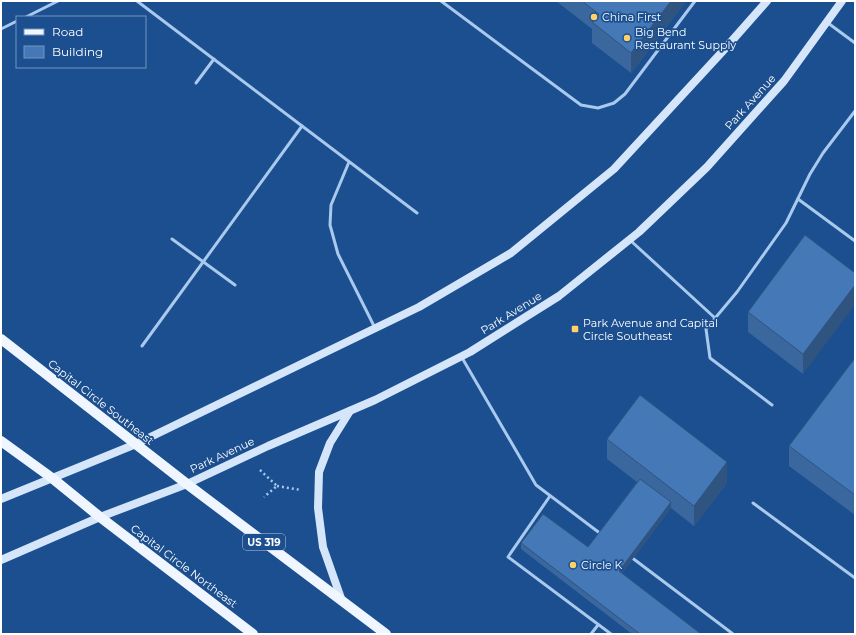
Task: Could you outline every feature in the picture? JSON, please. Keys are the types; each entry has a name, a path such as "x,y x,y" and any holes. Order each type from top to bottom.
{"main road":[{"path":"1,499 136,444 419,307 511,254 614,169 767,1"},
{"name":"Park Avenue","path":"1,560 100,517 187,484 268,446 375,400 461,356 559,296 639,232 707,167 784,81 842,1"},
{"name":"Capital Circle Southeast","path":"1,339 187,484"},
{"path":"342,601 323,547 318,508 319,472 330,443 350,410"},
{"path":"1,441 52,478 100,517"},
{"name":"US 319","path":"187,484 386,634"},
{"name":"Capital Circle Northeast","path":"100,517 253,634"}],"lane":[{"path":"28,16 58,1"},
{"path":"138,1 417,213"},
{"path":"441,1 581,105 598,108 614,103 625,94 695,1"},
{"path":"1,29 16,22"},
{"path":"826,22 855,43"},
{"path":"196,83 214,59"},
{"path":"772,405 710,358 706,329 737,292 786,223 810,174 823,153 855,111"},
{"path":"142,346 302,126"},
{"path":"349,162 331,205 330,225 338,254 375,328"},
{"path":"798,199 855,241"},
{"path":"172,239 235,284"},
{"path":"629,240 715,318"},
{"path":"461,356 536,485 607,539"},
{"path":"550,496 508,557 611,634"},
{"path":"753,503 855,578"},
{"path":"626,553 733,634"},
{"path":"591,634 598,624"}],"path":[{"path":"260,470 277,486 303,491"},
{"path":"264,497 277,486"}],"building":[{"path":"582,1 671,1 631,53 592,22 599,14"},
{"path":"805,235 855,273 855,285 803,354 748,312"},
{"path":"855,358 855,495 789,446"},
{"path":"640,395 727,462 694,506 607,439"},
{"path":"640,479 671,502 619,571 701,634 640,634 521,543 543,514 588,547"}],"place":[{"name":"China First","path":"594,17"},
{"name":"Big Bend Restaurant Supply","path":"627,38"},
{"name":"Park Avenue and Capital Circle Southeast","path":"575,329"},
{"name":"Circle K","path":"573,565"}]}
